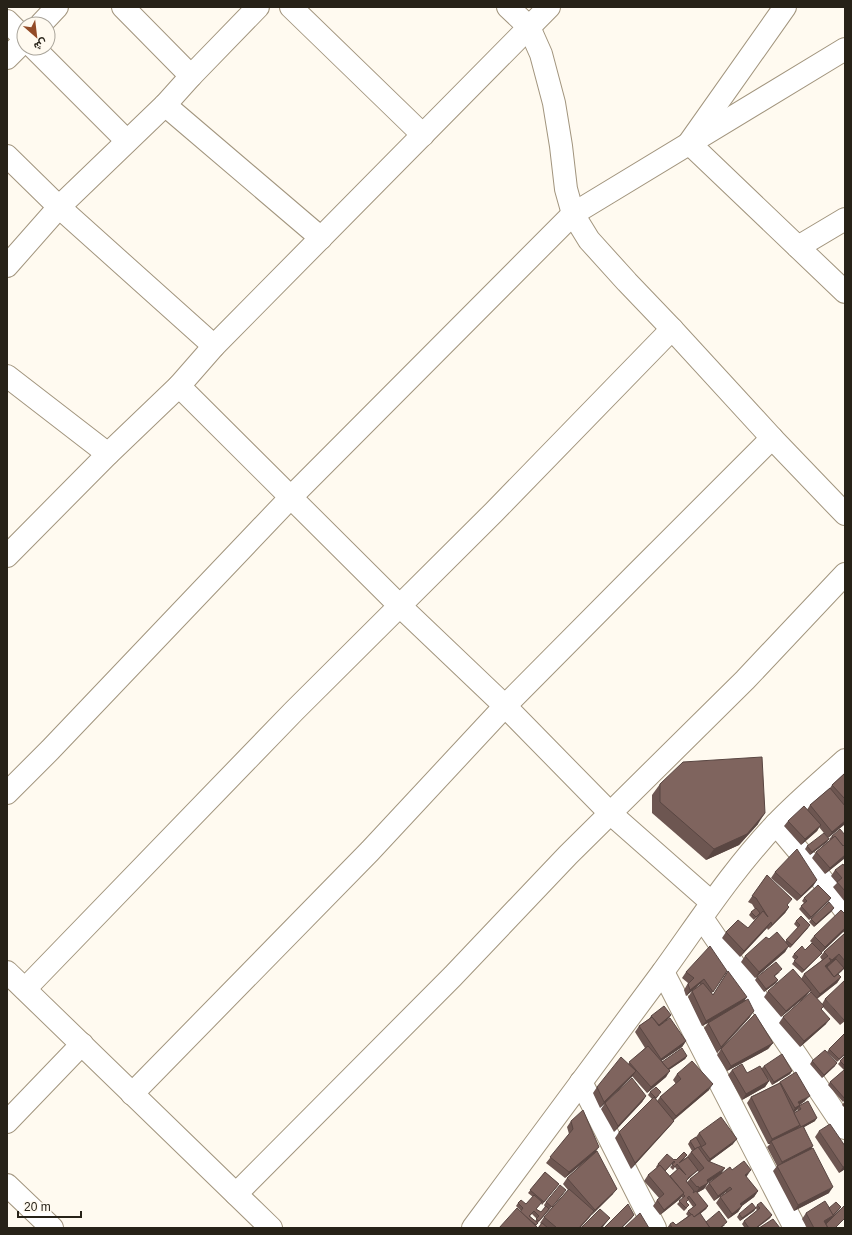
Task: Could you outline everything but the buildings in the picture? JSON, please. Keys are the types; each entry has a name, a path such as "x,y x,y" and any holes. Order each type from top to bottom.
{"street":[{"path":"49,16 57,7"},
{"path":"123,7 192,76"},
{"path":"7,266 59,207 165,105 258,7"},
{"path":"291,7 423,135"},
{"path":"508,7 529,27 541,54 554,102 566,188 573,214 589,240 626,282 672,329 772,438 841,502"},
{"path":"7,556 108,454 179,386 214,346 550,7"},
{"path":"689,143 785,7"},
{"path":"7,21 16,30"},
{"path":"7,793 50,750 291,497 573,214 845,49"},
{"path":"7,58 16,50"},
{"path":"42,56 127,141"},
{"path":"165,105 321,238"},
{"path":"689,143 845,292"},
{"path":"7,156 59,207 214,346"},
{"path":"798,247 845,219"},
{"path":"25,990 294,711 494,512 672,329"},
{"path":"7,376 108,454"},
{"path":"179,386 400,606 505,706 707,910 798,1058 845,1128"},
{"path":"132,1094 375,845 505,706 772,438"},
{"path":"236,1194 454,976 562,860 745,680 845,574"},
{"path":"473,1228 743,862 776,824 845,760"},
{"path":"776,824 813,868 845,910"},
{"path":"7,972 271,1228"},
{"path":"662,972 795,1228"},
{"path":"7,1122 82,1044"},
{"path":"581,1082 655,1228"},
{"path":"7,1185 52,1228"}]}
